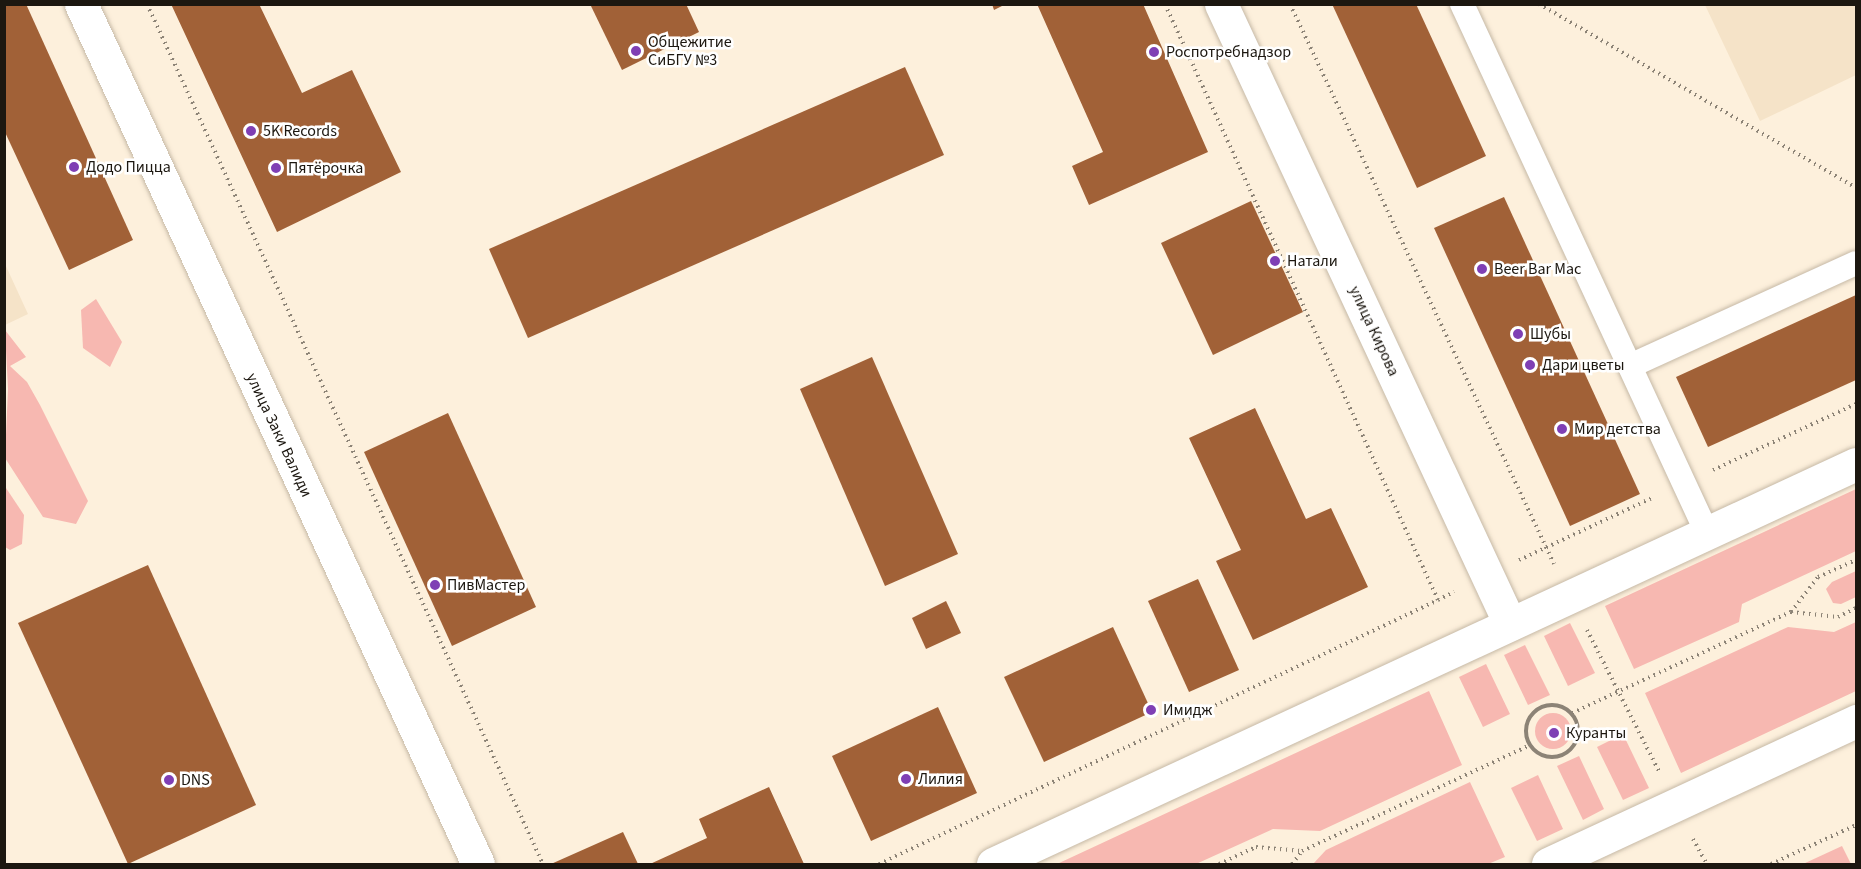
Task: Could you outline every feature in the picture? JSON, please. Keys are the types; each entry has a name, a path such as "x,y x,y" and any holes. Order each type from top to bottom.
{"street":[{"name":"улица Заки Валиди","path":"81,4 478,864"},
{"name":"улица Кирова","path":"1221,4 1510,624"},
{"path":"993,864 1857,464"},
{"path":"1548,864 1857,721"}],"lane":[{"path":"1462,4 1707,533"},
{"path":"1630,366 1857,263"}],"path":[{"path":"147,4 543,864"},
{"path":"1165,4 1438,600"},
{"path":"1290,4 1545,547 1707,864"},
{"path":"1539,4 1857,188"},
{"path":"879,864 1438,600 1545,547 1857,404"},
{"path":"1572,712 1579,729 1572,749 1554,758 1543,756 1530,745 1526,732 1532,713 1551,704 1572,712 1791,612 1818,577 1857,560"},
{"path":"1791,612 1838,617 1857,608"},
{"path":"1292,864 1302,851 1530,745"},
{"path":"1771,864 1857,825"},
{"path":"1219,864 1256,847 1302,851"}],"shaded area":[{"path":"1705,5 1856,5 1856,75 1760,121"},
{"path":"5,264 28,314 4,325"},
{"path":"96,299 122,342 110,367 83,348 81,310"},
{"path":"5,330 26,357 10,366 27,382 88,501 76,524 43,517 5,458 8,389"},
{"path":"4,485 24,515 22,544 10,550 5,547"},
{"path":"1856,489 1856,551 1742,604 1739,622 1634,669 1605,606"},
{"path":"1856,571 1856,597 1841,604 1833,603 1826,589 1832,582"},
{"path":"1856,622 1856,691 1681,773 1645,693 1788,627 1834,632"},
{"path":"1570,623 1595,673 1568,686 1544,636"},
{"path":"1525,645 1550,695 1528,705 1504,655"},
{"path":"1486,664 1510,714 1483,727 1459,677"},
{"path":"1429,691 1462,765 1320,831 1273,829 1196,864 1057,864"},
{"path":"1553,713 1565,719 1571,731 1565,743 1553,749 1541,743 1535,731 1541,719"},
{"path":"1623,734 1649,788 1623,800 1597,747"},
{"path":"1579,756 1604,809 1583,820 1557,766"},
{"path":"1538,775 1563,829 1537,841 1511,788"},
{"path":"1470,782 1505,857 1488,864 1313,864 1326,850"},
{"path":"1842,846 1851,864 1803,864"}],"building":[{"path":"4,4 26,4 133,240 69,270 4,130"},
{"path":"171,4 259,4 302,93 352,70 401,172 277,232"},
{"name":"Общежитие СиБГУ №3","path":"590,4 686,4 699,32 622,70"},
{"path":"992,4 1006,4 994,10"},
{"path":"1037,4 1143,4 1208,152 1089,205 1072,166 1103,152"},
{"path":"1332,4 1416,4 1486,156 1417,188"},
{"path":"905,67 944,155 528,338 489,249"},
{"path":"1504,197 1640,494 1570,526 1434,228"},
{"path":"1251,201 1303,312 1213,355 1161,243"},
{"path":"1856,295 1856,380 1708,447 1676,377"},
{"path":"872,357 958,554 885,586 800,389"},
{"path":"1255,408 1306,519 1331,508 1368,587 1253,640 1216,561 1241,550 1189,438"},
{"path":"448,413 536,607 452,646 364,452"},
{"path":"148,565 256,805 128,864 18,623"},
{"path":"1198,579 1239,670 1189,692 1148,601"},
{"path":"946,601 961,633 926,649 912,618"},
{"path":"1113,627 1152,712 1044,762 1004,677"},
{"path":"938,707 977,793 871,841 832,756"},
{"path":"769,787 804,864 650,864 707,838 699,819"},
{"path":"623,832 638,864 551,864"}],"place":[{"name":"Общежитие СиБГУ №3","path":"636,51"},
{"name":"Роспотребнадзор","path":"1154,52"},
{"name":"5K Records","path":"251,131"},
{"name":"Додо Пицца","path":"74,167"},
{"name":"Пятёрочка","path":"276,168"},
{"name":"Натали","path":"1275,261"},
{"name":"Beer Bar Mac","path":"1482,269"},
{"name":"Шубы","path":"1518,334"},
{"name":"Дари цветы","path":"1530,365"},
{"name":"Мир детства","path":"1562,429"},
{"name":"ПивМастер","path":"435,585"},
{"name":"Имидж","path":"1151,710"},
{"name":"Куранты","path":"1554,733"},
{"name":"Лилия","path":"906,779"},
{"name":"DNS","path":"169,780"}]}
